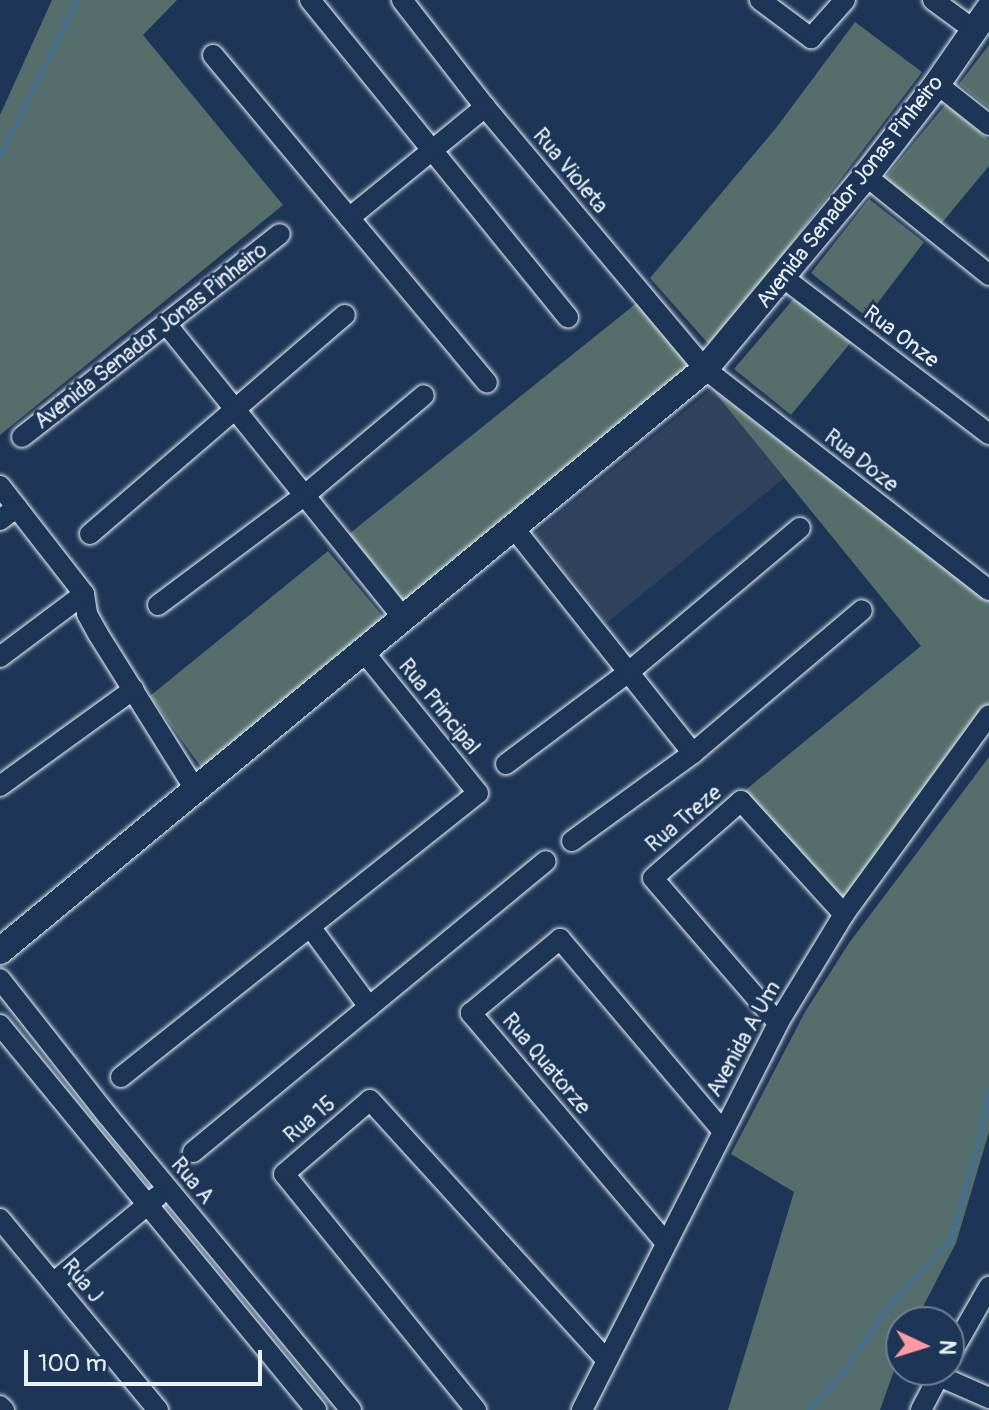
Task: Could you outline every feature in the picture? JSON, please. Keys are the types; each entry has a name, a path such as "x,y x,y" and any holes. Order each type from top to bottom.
{"main road":[{"name":"Avenida Senador Jonas Pinheiro","path":"0,951 402,616 705,369 866,176 937,84 981,20"}],"street":[{"path":"310,0 568,317"},
{"name":"Rua Violeta","path":"402,0 485,107 705,369"},
{"path":"760,0 811,38 845,0"},
{"path":"933,0 981,20"},
{"path":"213,55 487,383"},
{"path":"937,84 989,125"},
{"path":"349,218 485,107"},
{"path":"866,176 989,275"},
{"name":"Avenida Senador Jonas Pinheiro","path":"22,437 280,234"},
{"name":"Rua Onze","path":"784,278 989,434"},
{"path":"90,534 345,315"},
{"path":"167,325 402,616"},
{"name":"Rua Doze","path":"705,369 989,590"},
{"path":"158,605 305,495 424,395"},
{"path":"0,486 84,594 87,614 98,634 195,789"},
{"path":"0,520 17,507"},
{"path":"513,527 693,753"},
{"path":"506,764 630,671 800,528"},
{"path":"0,657 84,594"},
{"path":"572,841 693,753 862,610"},
{"name":"Rua Principal","path":"311,928 478,793 363,651"},
{"path":"0,786 134,689"},
{"name":"Avenida A Um","path":"582,1410 778,1023 844,914 989,715"},
{"name":"Rua Treze","path":"778,1023 653,878 741,801 844,914"},
{"path":"193,1152 546,861"},
{"path":"121,1077 311,928 369,1007"},
{"name":"Rua Quatorze","path":"666,1243 471,1013 560,939 722,1130"},
{"name":"Rua A","path":"0,979 167,1188 351,1410"},
{"path":"0,1025 316,1410"},
{"name":"Rua 15","path":"476,1410 284,1174 370,1100 606,1359"},
{"path":"53,1283 167,1188"},
{"name":"Rua J","path":"0,1219 158,1410"},
{"path":"965,1329 989,1287"},
{"path":"241,1318 260,1301"},
{"path":"965,1382 989,1398"},
{"path":"921,1410 934,1386"}],"shaded area":[{"path":"712,389 784,478 607,623 534,534"}],"green space":[{"path":"52,0 177,0 143,35 283,205 0,435 0,115"},
{"path":"855,22 922,72 712,348 650,278 776,128"},
{"path":"989,45 989,108 959,84"},
{"path":"946,104 989,140 989,166 940,225 884,179"},
{"path":"869,199 924,242 867,317 811,273"},
{"path":"796,296 852,341 791,415 734,369"},
{"path":"638,302 693,365 405,603 349,534"},
{"path":"712,389 989,599 989,704 845,902 743,792 921,646"},
{"path":"328,551 386,620 203,770 150,696"},
{"path":"989,757 989,1132 956,1243 923,1306 885,1306 885,1386 889,1386 880,1410 728,1410 794,1192 731,1154 805,1012 849,943"}],"waterway":[{"path":"0,155 77,0"},
{"path":"808,1410 844,1370 889,1305 950,1239 980,1136 989,1089"}]}
